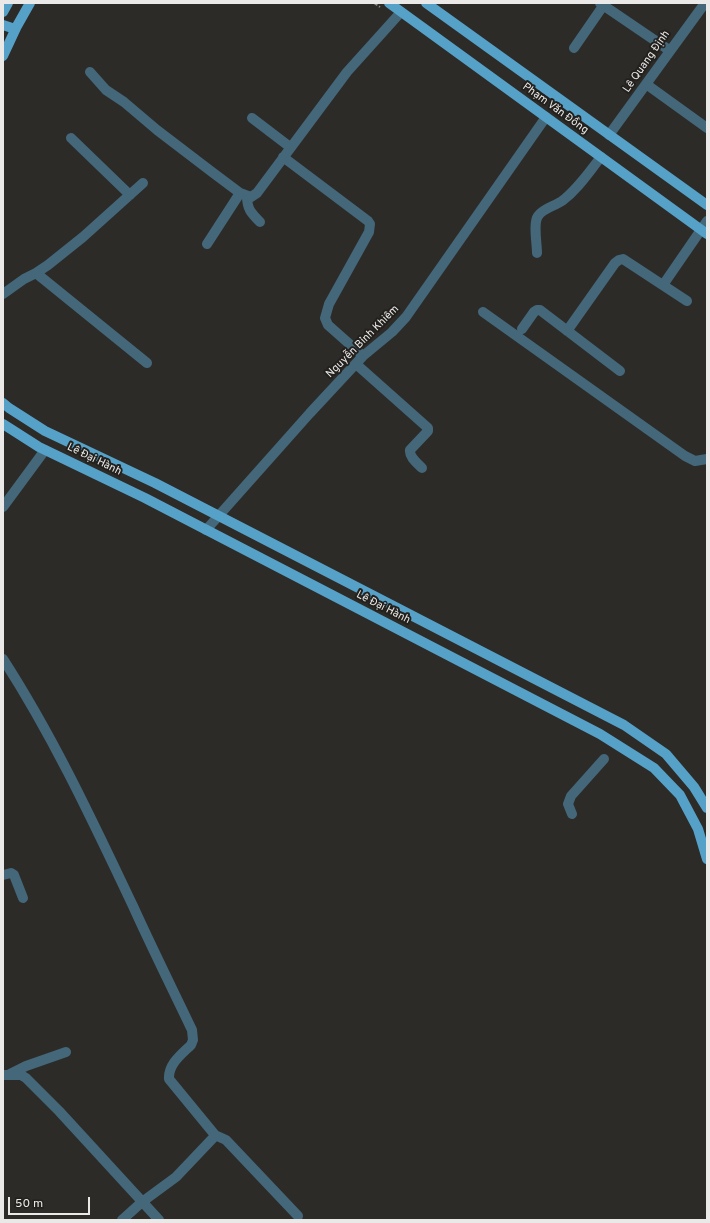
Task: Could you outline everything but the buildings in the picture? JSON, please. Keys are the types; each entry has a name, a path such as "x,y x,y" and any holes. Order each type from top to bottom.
{"main road":[{"path":"3,12 8,3"},
{"path":"3,56 15,29 30,3"},
{"name":"Phạm Văn Đồng","path":"389,3 601,157 705,228"},
{"name":"Phạm Văn Đồng","path":"426,3 707,205"},
{"path":"3,25 15,29"},
{"name":"Lê Đại Hành","path":"3,402 9,408 45,431 155,483 624,725 666,754 694,787 707,808"},
{"name":"Lê Đại Hành","path":"3,424 45,450 145,498 600,734 654,768 680,795 698,829 707,859"}],"street":[{"name":"Lê Quang Định","path":"609,135 705,3"},
{"path":"574,48 601,4 670,50"},
{"path":"90,72 106,90 124,102 197,161 251,198 257,193 353,63 401,12"},
{"path":"646,84 707,128"},
{"name":"Nguyễn Bỉnh Khiêm","path":"206,530 359,360 392,332 406,317 546,117"},
{"path":"252,118 290,147"},
{"path":"71,138 130,195"},
{"path":"283,157 370,224 369,232 329,304 325,318 328,325 359,360 428,428 428,431 409,452 422,468"},
{"path":"537,253 536,223 538,216 562,201 578,186 601,157"},
{"path":"3,294 24,279 36,273 83,237 143,183"},
{"path":"244,194 248,208 260,222"},
{"path":"207,244 244,194"},
{"path":"663,285 705,228"},
{"path":"567,331 615,263 623,259 687,301"},
{"path":"36,273 146,363"},
{"path":"522,329 536,310 540,310 620,371"},
{"path":"483,312 685,456 695,460 707,459"},
{"path":"3,507 45,450"},
{"path":"3,659 54,746 119,876 192,1030 193,1040 191,1045 171,1068 169,1079 215,1135 226,1140 298,1216"},
{"path":"572,814 568,804 570,796 604,759"},
{"path":"3,876 11,873 14,875 23,898"},
{"path":"7,1075 66,1052"},
{"path":"7,1075 21,1075 30,1082 159,1220"},
{"path":"122,1220 142,1202 176,1177 215,1135"}]}
